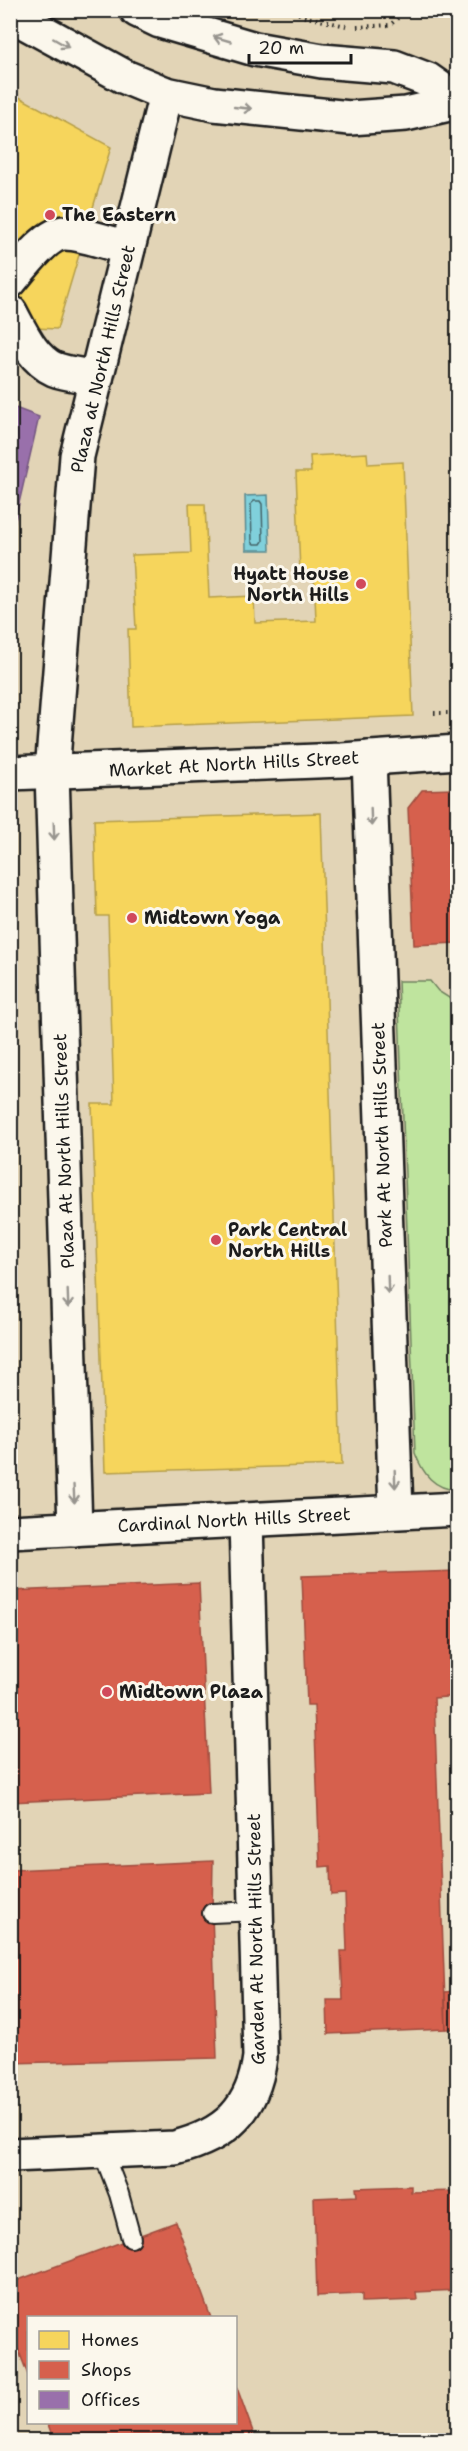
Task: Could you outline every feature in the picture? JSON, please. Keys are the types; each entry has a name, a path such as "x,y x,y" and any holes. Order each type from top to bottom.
{"street":[{"path":"137,10 160,21 255,49 322,61 394,67 428,80 458,102"},
{"path":"10,14 104,67 166,94 234,107 350,118 406,114 458,102"},
{"name":"Plaza at North Hills Street","path":"52,772 77,456 166,94"},
{"path":"10,281 54,235 66,233 128,249"},
{"path":"10,312 32,350 44,363 55,369 96,378"},
{"name":"Market At North Hills Street","path":"10,773 369,758 458,752"},
{"name":"Park At North Hills Street","path":"369,758 396,1511"},
{"name":"Plaza At North Hills Street","path":"52,772 75,1529"},
{"name":"Cardinal North Hills Street","path":"10,1532 458,1509"},
{"name":"Garden At North Hills Street","path":"10,2155 175,2148 201,2141 225,2127 239,2114 251,2093 261,2057 246,1520"}],"lane":[{"path":"212,1912 256,1911"},
{"path":"102,2150 131,2238"}],"path":[{"path":"294,10 302,16 352,28 390,24 407,10"},
{"path":"434,713 448,713"}],"shaded area":[{"path":"11,11 457,11 457,2440 11,2440"}],"green space":[{"path":"398,981 430,981 438,991 457,1003 457,1490 442,1487 430,1479 415,1453"}],"water":[{"path":"268,495 270,550 246,550 245,496"}],"building: Homes":[{"name":"The Eastern","path":"10,92 111,147 57,329 10,327"},
{"name":"Hyatt House North Hills","path":"367,453 368,464 403,462 413,716 131,727 128,629 136,629 132,555 191,553 189,504 205,504 209,598 254,596 255,623 316,621 314,571 300,571 296,472 311,472 310,456"},
{"name":"Park Central North Hills","path":"321,813 342,1465 105,1472 92,1104 114,1104 108,916 97,916 94,820"}],"building: Shops":[{"path":"453,789 453,799 458,799 458,943 414,945 408,808 422,790"},
{"path":"458,1571 458,1696 434,1698 446,2029 328,2034 327,2000 343,2000 341,1951 347,1951 345,1894 331,1895 330,1866 320,1867 314,1705 307,1705 302,1576"},
{"name":"Midtown Plaza","path":"199,1583 209,1793 10,1802 10,1591"},
{"path":"213,1861 212,1913 217,2058 10,2063 10,1870"},
{"path":"458,1991 458,2148 455,2148 451,2058 457,2058 456,2029 446,2029 445,1992"},
{"path":"411,2186 411,2192 458,2191 458,2290 416,2292 417,2300 362,2302 362,2294 317,2296 314,2198 357,2196 356,2188"},
{"path":"176,2222 210,2316 27,2316 27,2372 10,2328 10,2283"},
{"path":"237,2388 256,2440 54,2440 48,2424 237,2424"}],"building: Offices":[{"path":"10,406 39,417 10,542"}],"place":[{"name":"The Eastern","path":"50,215"},
{"name":"Hyatt House North Hills","path":"361,584"},
{"name":"Midtown Yoga","path":"132,918"},
{"name":"Park Central North Hills","path":"216,1240"},
{"name":"Midtown Plaza","path":"107,1692"}]}
